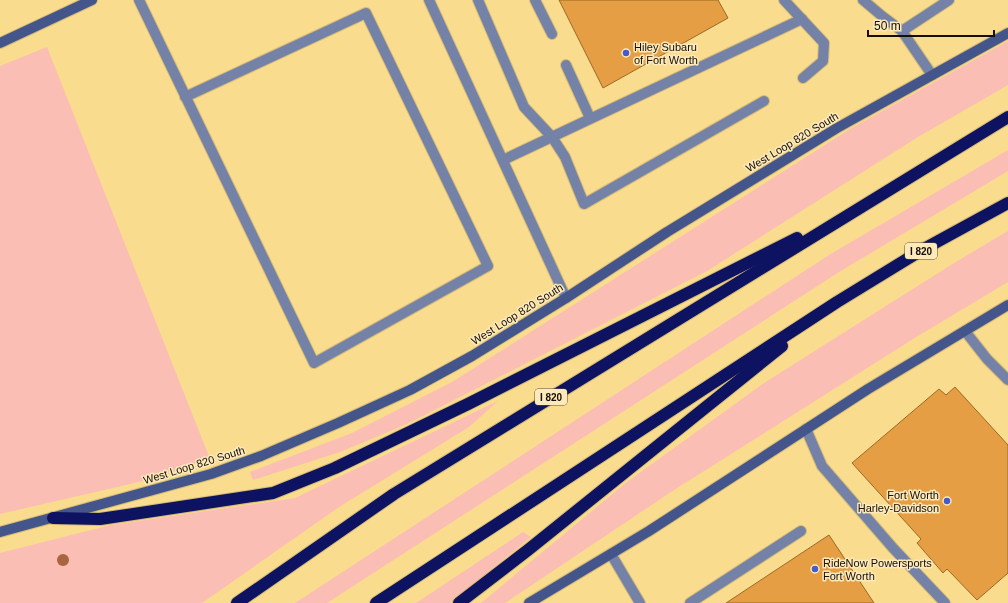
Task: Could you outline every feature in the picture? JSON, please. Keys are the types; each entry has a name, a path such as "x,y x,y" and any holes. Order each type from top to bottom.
{"highway":[{"name":"I 820","path":"237,603 394,494 1008,117"},
{"path":"52,518 100,519 273,493 335,468 468,404 871,200"},
{"name":"I 820","path":"376,603 837,302 922,250 1008,203"},
{"path":"460,603 837,302"}],"main road":[{"path":"0,43 92,0"},
{"name":"West Loop 820 South","path":"0,532 212,474 260,456 338,423 410,390 472,356 566,298 667,232 830,132 1008,33"},
{"path":"529,603 655,527 868,389 1008,305"}],"lane":[{"path":"139,0 185,97 314,363 488,266 366,13 185,97"},
{"path":"429,0 566,298"},
{"path":"478,0 524,107 552,137 565,157 584,204 764,101"},
{"path":"535,0 552,34"},
{"path":"784,0 824,43 823,61 803,78"},
{"path":"863,0 902,31 932,75"},
{"path":"902,31 949,0"},
{"path":"503,160 802,19"},
{"path":"566,65 590,118"},
{"path":"965,331 987,359 1008,379"},
{"path":"806,429 822,466 893,548 946,603"},
{"path":"690,603 801,531"},
{"path":"611,554 640,603"}],"shaded area":[{"path":"1008,41 1008,85 918,137 707,271 407,424 340,452 253,480 250,472 352,433 452,382 850,129"},
{"path":"47,47 210,459 156,478 0,514 0,66"},
{"path":"1008,150 1008,171 839,272 327,603 295,603 829,255"},
{"path":"1008,231 1008,282 913,339 674,490 505,603 481,603 627,482 764,383 954,263"},
{"path":"498,401 469,427 339,507 202,603 0,603 0,553 111,525 295,498"},
{"path":"523,532 531,537 450,603 416,603"}],"building":[{"name":"Hiley Subaru of Fort Worth","path":"559,0 718,0 728,18 603,88"},
{"name":"Fort Worth Harley-Davidson","path":"955,387 1008,445 1008,573 977,600 947,569 943,573 917,543 921,539 852,463 939,389 946,395"},
{"name":"RideNow Powersports Fort Worth","path":"829,535 874,603 726,603"}],"place":[{"name":"Hiley Subaru of Fort Worth","path":"626,53"},
{"name":"Fort Worth Harley-Davidson","path":"947,501"},
{"name":"RideNow Powersports Fort Worth","path":"815,569"}]}
